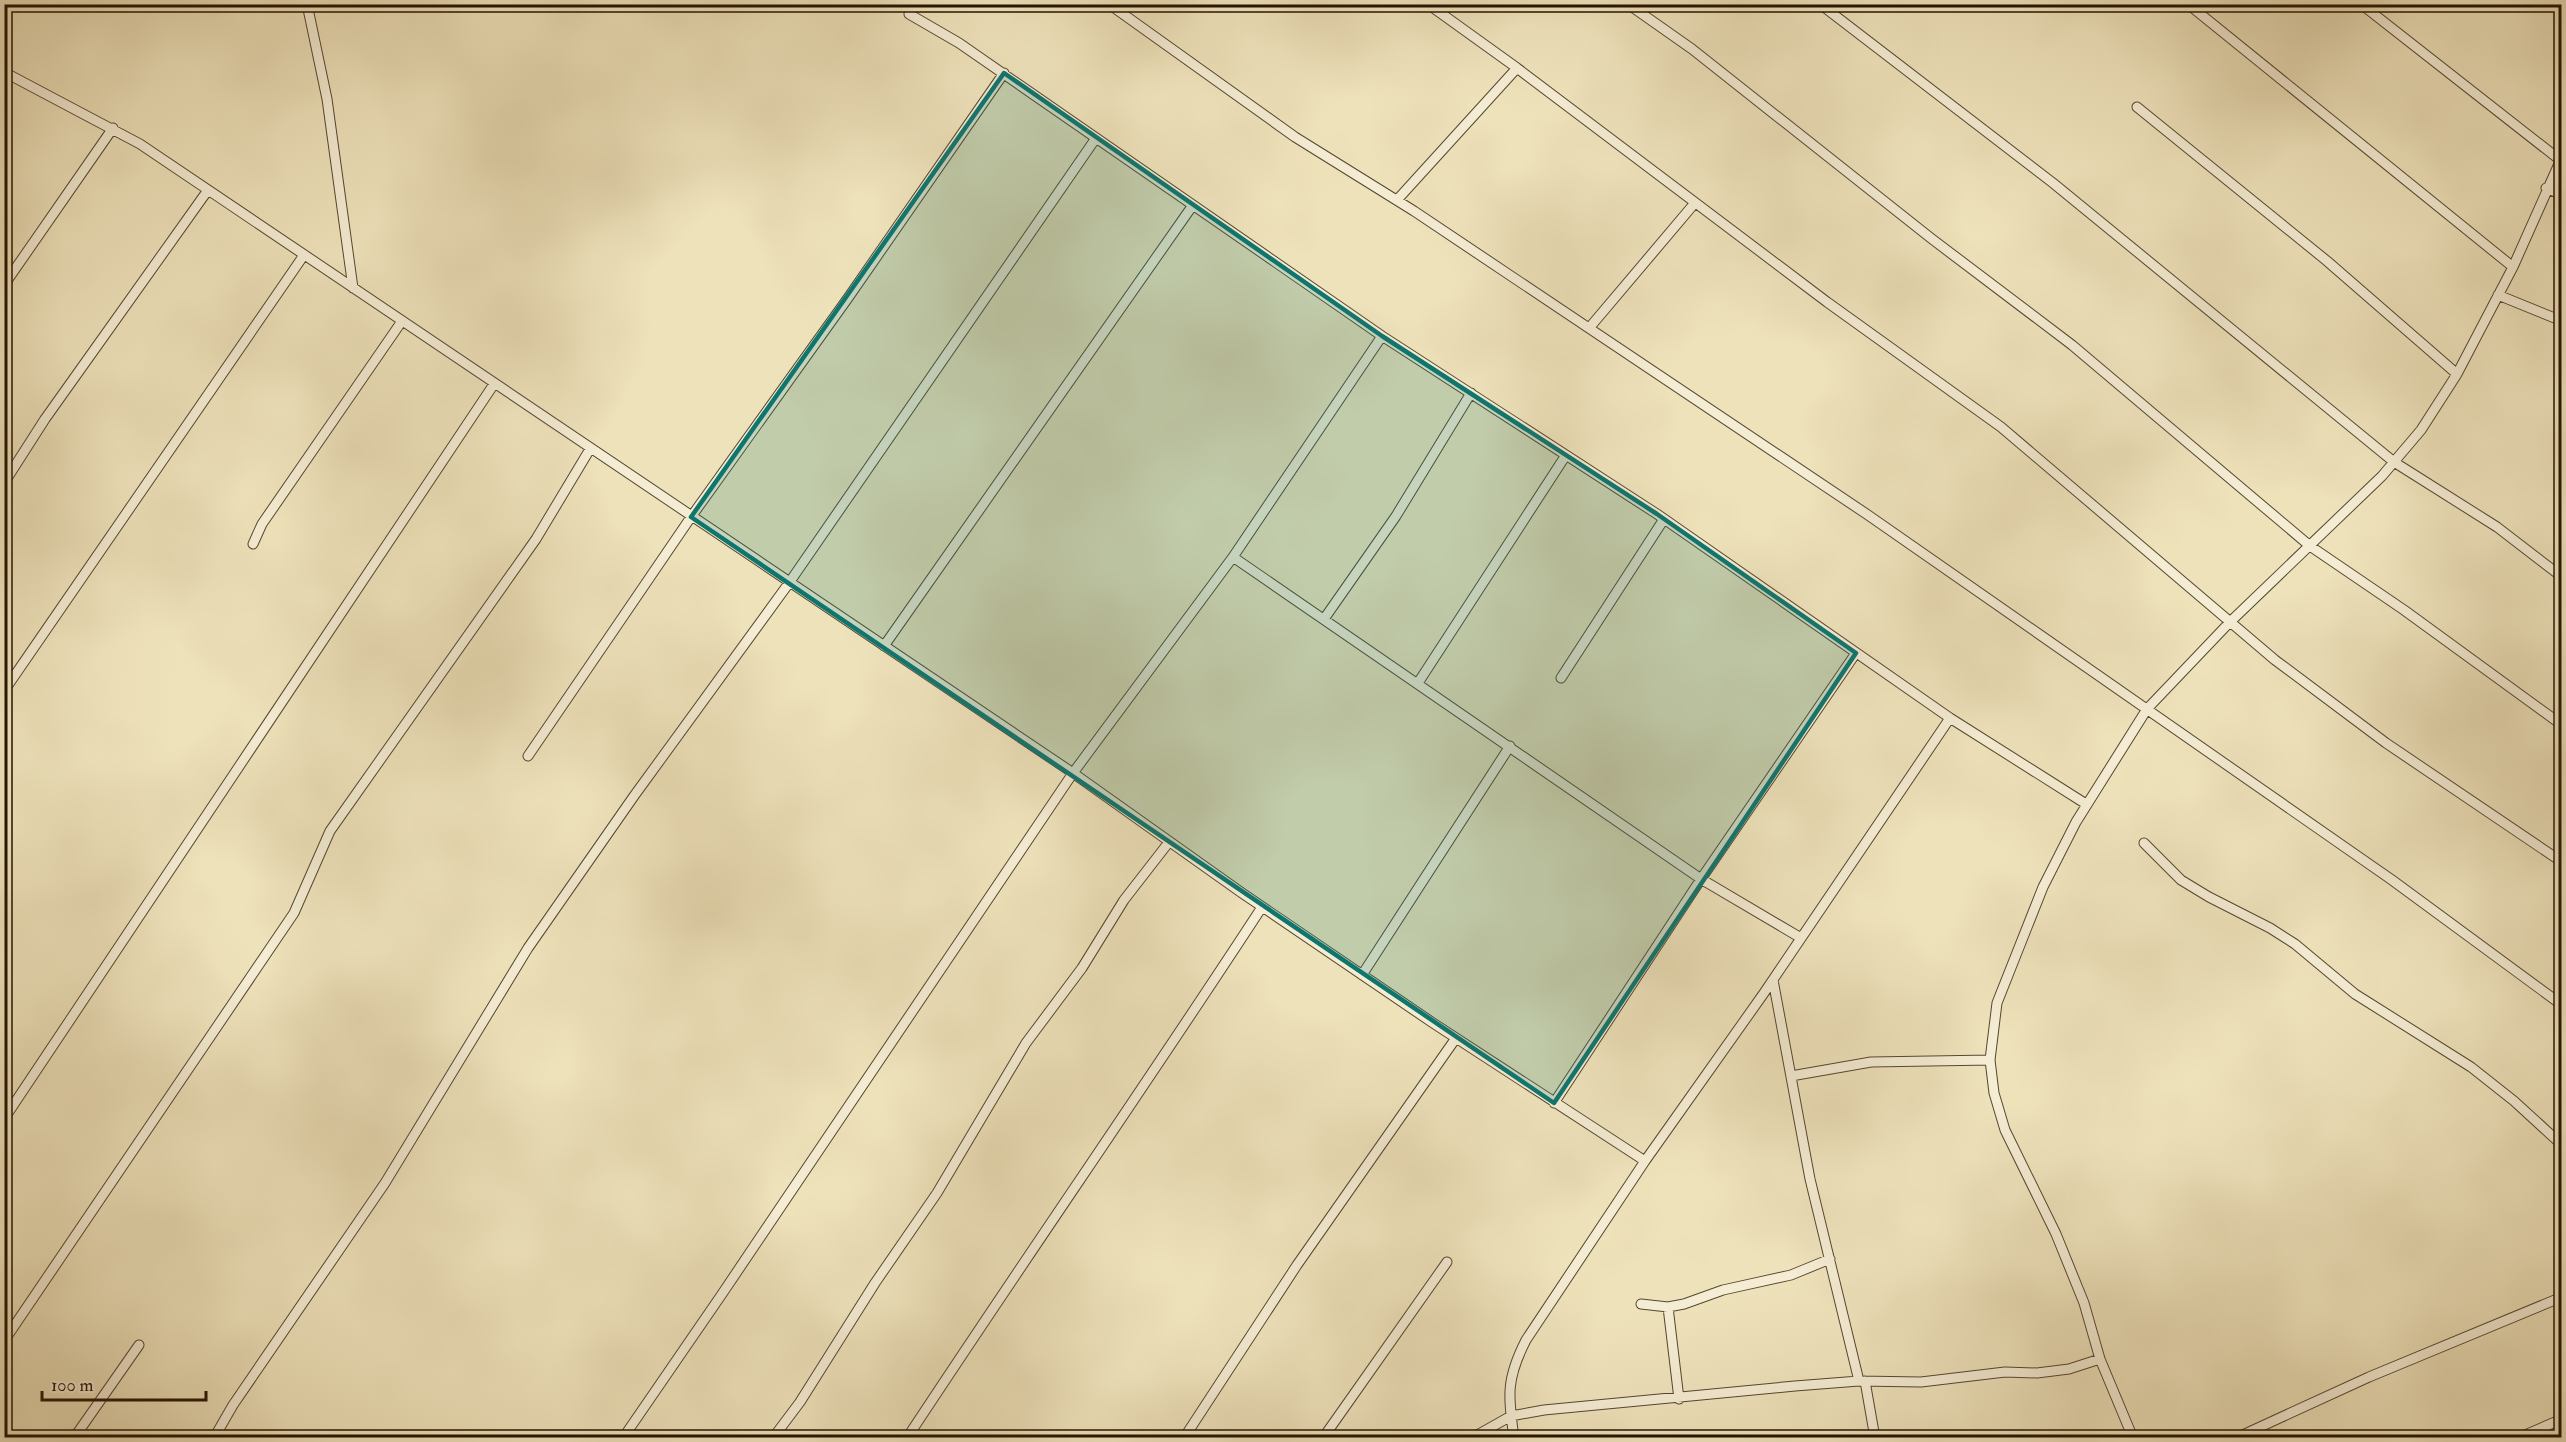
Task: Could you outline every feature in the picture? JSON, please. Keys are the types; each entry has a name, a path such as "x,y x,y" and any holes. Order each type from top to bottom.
{"street":[{"path":"307,4 327,99 353,288"},
{"path":"1109,4 1295,137 1397,200 1590,327 1858,508 2392,880 2562,1005"},
{"path":"1428,4 1517,68 1827,302 2001,427 2275,660 2386,742 2562,862"},
{"path":"1628,4 1692,49 1932,239 2072,345 2310,546 2404,610 2562,725"},
{"path":"1820,4 2053,183 2394,462 2497,527 2562,577"},
{"path":"2188,4 2512,267"},
{"path":"2133,1437 2100,1359 2084,1303 2056,1234 2005,1130 1994,1093 1990,1060 1997,1003 2043,887 2086,804 2147,709 2229,623 2394,462 2421,430 2457,374 2498,295 2561,159 2361,4"},
{"path":"2553,4 2562,12"},
{"path":"909,14 959,43 1382,336 1664,519 1950,718 2086,804"},
{"path":"1397,200 1517,68"},
{"path":"1517,68 1572,113 1695,204 1756,253 1865,330"},
{"path":"4,72 113,128 208,190 1073,773 1362,975 1646,1161"},
{"path":"528,756 691,517 848,298 1004,74"},
{"path":"2137,107 2327,261 2457,374"},
{"path":"7,282 113,128"},
{"path":"214,1437 233,1405 385,1183 528,948 634,795 789,583 1096,138"},
{"path":"2546,188 2562,195"},
{"path":"4,483 45,418 208,190"},
{"path":"1590,327 1695,204"},
{"path":"884,646 1193,205"},
{"path":"4,255 7,282"},
{"path":"4,691 304,255"},
{"path":"2498,295 2562,321"},
{"path":"253,544 262,524 402,321"},
{"path":"623,1437 736,1275 1073,773 1233,557 1382,336"},
{"path":"4,1119 494,384"},
{"path":"1324,619 1396,516 1471,393"},
{"path":"4,1341 294,913 330,831 536,539 590,449"},
{"path":"1418,683 1566,455"},
{"path":"1561,678 1664,519"},
{"path":"1233,557 1701,879 1801,938"},
{"path":"1554,1102 1701,879 1856,653"},
{"path":"1514,1437 1508,1390 1511,1373 1526,1340 1950,718"},
{"path":"1362,975 1510,746"},
{"path":"773,1437 800,1402 875,1283 937,1193 1026,1044 1082,968 1124,900 1169,842"},
{"path":"2144,843 2181,880 2295,944 2355,994 2471,1067 2514,1101 2562,1145"},
{"path":"907,1437 1262,907"},
{"path":"1773,980 1810,1179 1875,1437"},
{"path":"1184,1437 1297,1265 1456,1038"},
{"path":"1791,1076 1871,1062 1990,1060"},
{"path":"1641,1304 1668,1307 1723,1290 1791,1275 1830,1259"},
{"path":"1323,1437 1447,1262"},
{"path":"2236,1437 2380,1372 2562,1297"},
{"path":"1668,1307 1679,1398"},
{"path":"74,1437 139,1345"},
{"path":"1472,1437 1511,1416 1544,1410 1862,1381 1921,1382 2005,1372 2037,1373 2069,1369 2100,1359"},
{"path":"2518,1437 2562,1419"}],"highlighted area":[{"path":"1004,73 1382,336 1657,514 1856,653 1554,1103 691,517"}]}
